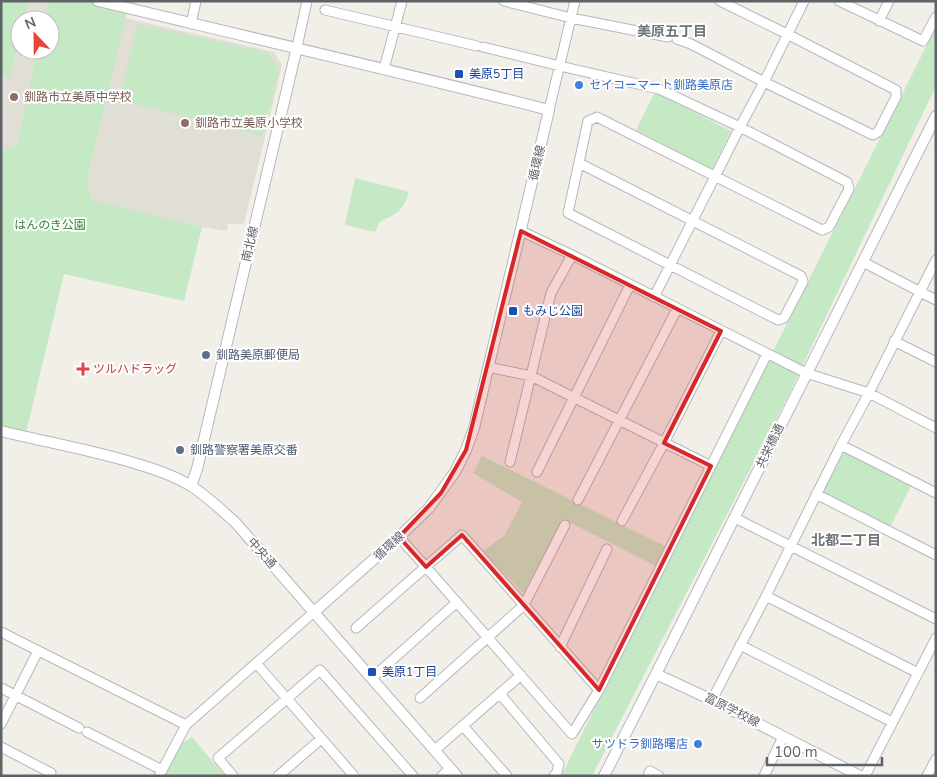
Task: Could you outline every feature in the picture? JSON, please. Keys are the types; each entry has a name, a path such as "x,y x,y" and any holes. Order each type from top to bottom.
{"street":[{"path":"98,1 297,47 549,110 575,1"},
{"path":"191,24 196,1"},
{"name":"南北線","path":"191,486 197,469 307,1"},
{"path":"384,69 402,1"},
{"path":"504,1 572,18 672,38 691,44 873,135 878,132 896,97 896,90 720,1"},
{"path":"654,297 804,1"},
{"path":"839,1 923,42 936,17"},
{"path":"880,21 889,1"},
{"path":"325,10 659,89 847,182 849,189 829,227 822,230 597,117 588,121 568,212 778,320 784,318 788,311 803,282 801,276 579,163"},
{"name":"循環線","path":"314,612 429,508 455,472 466,450 474,428 549,110"},
{"name":"共栄橋通","path":"604,776 735,518 806,373 933,129 936,116"},
{"path":"521,231 806,373 869,393 936,428"},
{"path":"510,462 551,293 572,255"},
{"path":"712,700 936,260"},
{"path":"863,262 936,300"},
{"path":"537,472 630,285"},
{"path":"578,500 677,308"},
{"path":"622,521 721,331"},
{"path":"894,341 936,362"},
{"path":"399,537 572,734 599,690 767,354"},
{"path":"488,367 531,376 711,466"},
{"name":"中央通","path":"1,431 115,457 171,475 209,499 235,522 454,772"},
{"path":"841,445 936,492"},
{"path":"816,494 936,556"},
{"path":"735,518 936,619"},
{"path":"420,698 524,606 565,525"},
{"path":"356,628 462,535 599,690"},
{"path":"560,647 607,549"},
{"path":"766,596 918,673"},
{"path":"372,678 457,602"},
{"path":"1,688 83,730 160,773 186,725 314,612"},
{"path":"1,632 186,725"},
{"path":"865,776 936,638"},
{"path":"740,645 892,722"},
{"path":"1,724 38,651"},
{"path":"256,664 354,776"},
{"path":"233,776 218,758 320,670 413,776"},
{"name":"富原学校線","path":"656,674 712,700 860,776"},
{"path":"435,750 521,675"},
{"path":"500,694 559,764 554,776"},
{"path":"464,726 507,776"},
{"path":"764,776 783,736"},
{"path":"278,776 321,739"},
{"path":"1,748 51,773"},
{"path":"927,776 936,759"},
{"path":"648,776 650,771 659,776"},
{"path":"442,776 454,772"}],"highlighted area":[{"path":"521,231 721,331 664,443 711,466 599,690 462,535 426,567 399,537 441,493 466,450"}],"shaded area":[{"name":"釧路市立美原中学校","path":"1,1 48,1 46,10 10,10 10,60 35,60 17,143 1,152"},
{"name":"釧路市立美原小学校","path":"125,18 274,52 282,65 244,224 228,224 227,231 202,227 92,201 87,181"}],"green space":[{"path":"1,1 28,1 26,10 10,10 10,60 14,60 10,77 1,75"},
{"name":"はんのき公園","path":"48,1 98,1 128,8 87,181 92,200 202,227 184,301 64,274 25,437 1,431 1,152 17,143 35,60 60,60 60,10 46,10"},
{"path":"138,24 268,53 279,70 262,136 119,100"},
{"path":"936,27 936,86 788,396 592,776 561,776 664,570 563,519 524,594 483,551 504,536 522,502 473,473 482,456 673,550"},
{"path":"655,92 731,131 712,169 636,130"},
{"path":"355,178 409,192 401,209 381,221 375,232 345,225"},
{"path":"844,452 911,486 890,527 823,493"},
{"path":"192,737 225,776 165,776 182,743"}],"place":[{"name":"美原5丁目","path":"459,74"},
{"name":"セイコーマート釧路美原店","path":"579,85"},
{"name":"釧路市立美原中学校","path":"14,97"},
{"name":"釧路市立美原小学校","path":"185,123"},
{"name":"もみじ公園","path":"513,311"},
{"name":"釧路美原郵便局","path":"206,355"},
{"name":"ツルハドラッグ","path":"83,369"},
{"name":"釧路警察署美原交番","path":"180,450"},
{"name":"美原1丁目","path":"372,672"},
{"name":"サツドラ釧路曙店","path":"698,744"}],"district":[{"name":"美原五丁目","path":"672,31"},
{"name":"北都二丁目","path":"846,540"}]}
